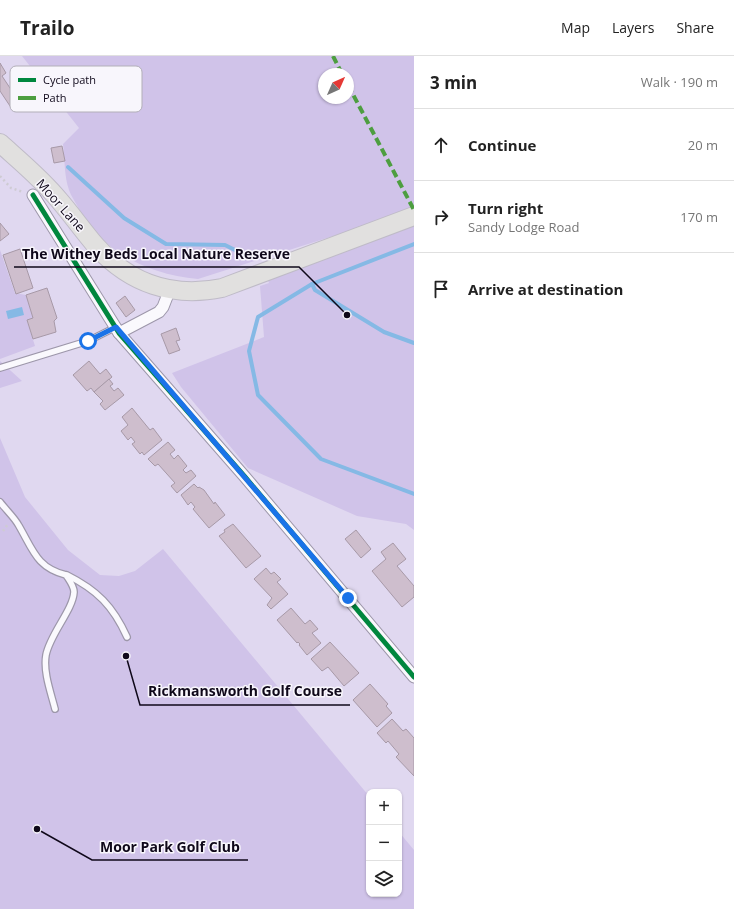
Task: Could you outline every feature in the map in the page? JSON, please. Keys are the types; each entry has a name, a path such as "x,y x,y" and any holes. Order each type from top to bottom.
{"main road":[{"name":"Moor Lane","path":"0,142 58,199 96,246 109,259 132,276 151,284 170,289 200,292 222,288 414,216"}],"street":[{"path":"33,195 118,330 245,476 414,677"},
{"path":"118,330 159,312 163,307 170,289"}],"lane":[{"path":"0,368 88,341 118,330"},
{"path":"0,502 19,525 30,548 39,560 52,572 66,575 86,585 102,597 116,617 127,637"},
{"path":"55,710 47,678 46,656 50,642 70,604 74,592 72,583 66,575"}],"path":[{"path":"0,176 11,188 33,195"}],"shaded area":[{"path":"22,56 414,56 414,206 349,231 198,279 180,276 145,267 115,250 90,225 79,209 67,185 63,144 79,128 66,112 142,112 142,66 30,66"},
{"path":"414,216 414,530 406,524 357,516 248,468 181,387 172,373 264,337 260,286 269,283 265,272"},
{"path":"0,250 15,293 26,295 33,318 27,321 35,346 0,359"},
{"path":"0,361 22,381 0,388"},
{"path":"0,438 25,497 68,550 100,575 119,576 135,571 163,549 366,792 366,897 402,897 402,836 414,850 414,909 0,909"}],"water":[{"path":"22,307 24,315 8,319 6,311"}],"building":[{"path":"0,63 6,73 2,76 10,88 10,106 0,91"},
{"path":"62,146 65,161 54,163 51,148"},
{"path":"0,223 9,234 0,241"},
{"path":"20,249 33,288 16,294 3,255"},
{"path":"47,288 57,318 54,321 56,332 33,339 27,320 33,318 26,295"},
{"path":"125,296 135,310 126,317 116,303"},
{"path":"176,328 180,340 176,341 180,350 169,354 161,334"},
{"path":"89,361 100,374 106,369 112,377 94,392 91,388 87,391 73,375"},
{"path":"109,379 113,384 110,386 114,391 118,388 124,395 105,410 100,404 103,401 94,392"},
{"path":"132,408 150,430 153,428 162,440 144,455 142,452 140,454 132,444 135,442 131,437 128,440 121,431 128,425 122,417"},
{"path":"168,442 175,450 170,454 174,459 178,455 187,466 183,470 186,473 191,470 196,476 177,493 171,486 175,483 158,464 155,466 148,459"},
{"path":"194,484 198,488 199,487 204,490 214,504 215,502 225,515 209,528 193,509 195,507 191,502 188,505 181,495"},
{"path":"233,524 261,556 246,568 219,536 225,532 224,530"},
{"path":"356,530 371,549 361,558 345,539"},
{"path":"393,543 406,559 397,566 414,586 414,597 402,607 372,571 386,559 381,552"},
{"path":"266,568 271,574 274,572 281,579 277,582 288,594 271,609 267,605 272,598 254,579"},
{"path":"291,608 305,624 310,620 318,629 312,633 321,643 307,655 299,645 300,644 298,642 297,643 277,620"},
{"path":"330,642 359,673 344,686 328,667 322,671 311,659"},
{"path":"370,684 388,704 386,706 392,713 377,727 353,700"},
{"path":"392,719 403,731 406,729 414,738 414,776 396,757 399,754 388,741 386,743 377,733"}],"waterway":[{"path":"68,167 124,218 166,244 225,245 249,257"},
{"path":"414,244 312,284 315,290 384,332 414,343"},
{"path":"312,284 258,317 249,351 258,395 321,459 414,494"}],"marked path":[{"path":"333,56 339,68"},
{"path":"354,96 414,210"}],"cycle path":[{"path":"33,195 119,333 245,477 414,677"}],"place":[{"name":"The Withey Beds Local Nature Reserve","path":"347,315"},
{"name":"Rickmansworth Golf Course","path":"126,656"},
{"name":"Moor Park Golf Club","path":"37,829"}],"route":[{"path":"88,341 105,334 116,327 119,333 245,476 348,598"}]}
